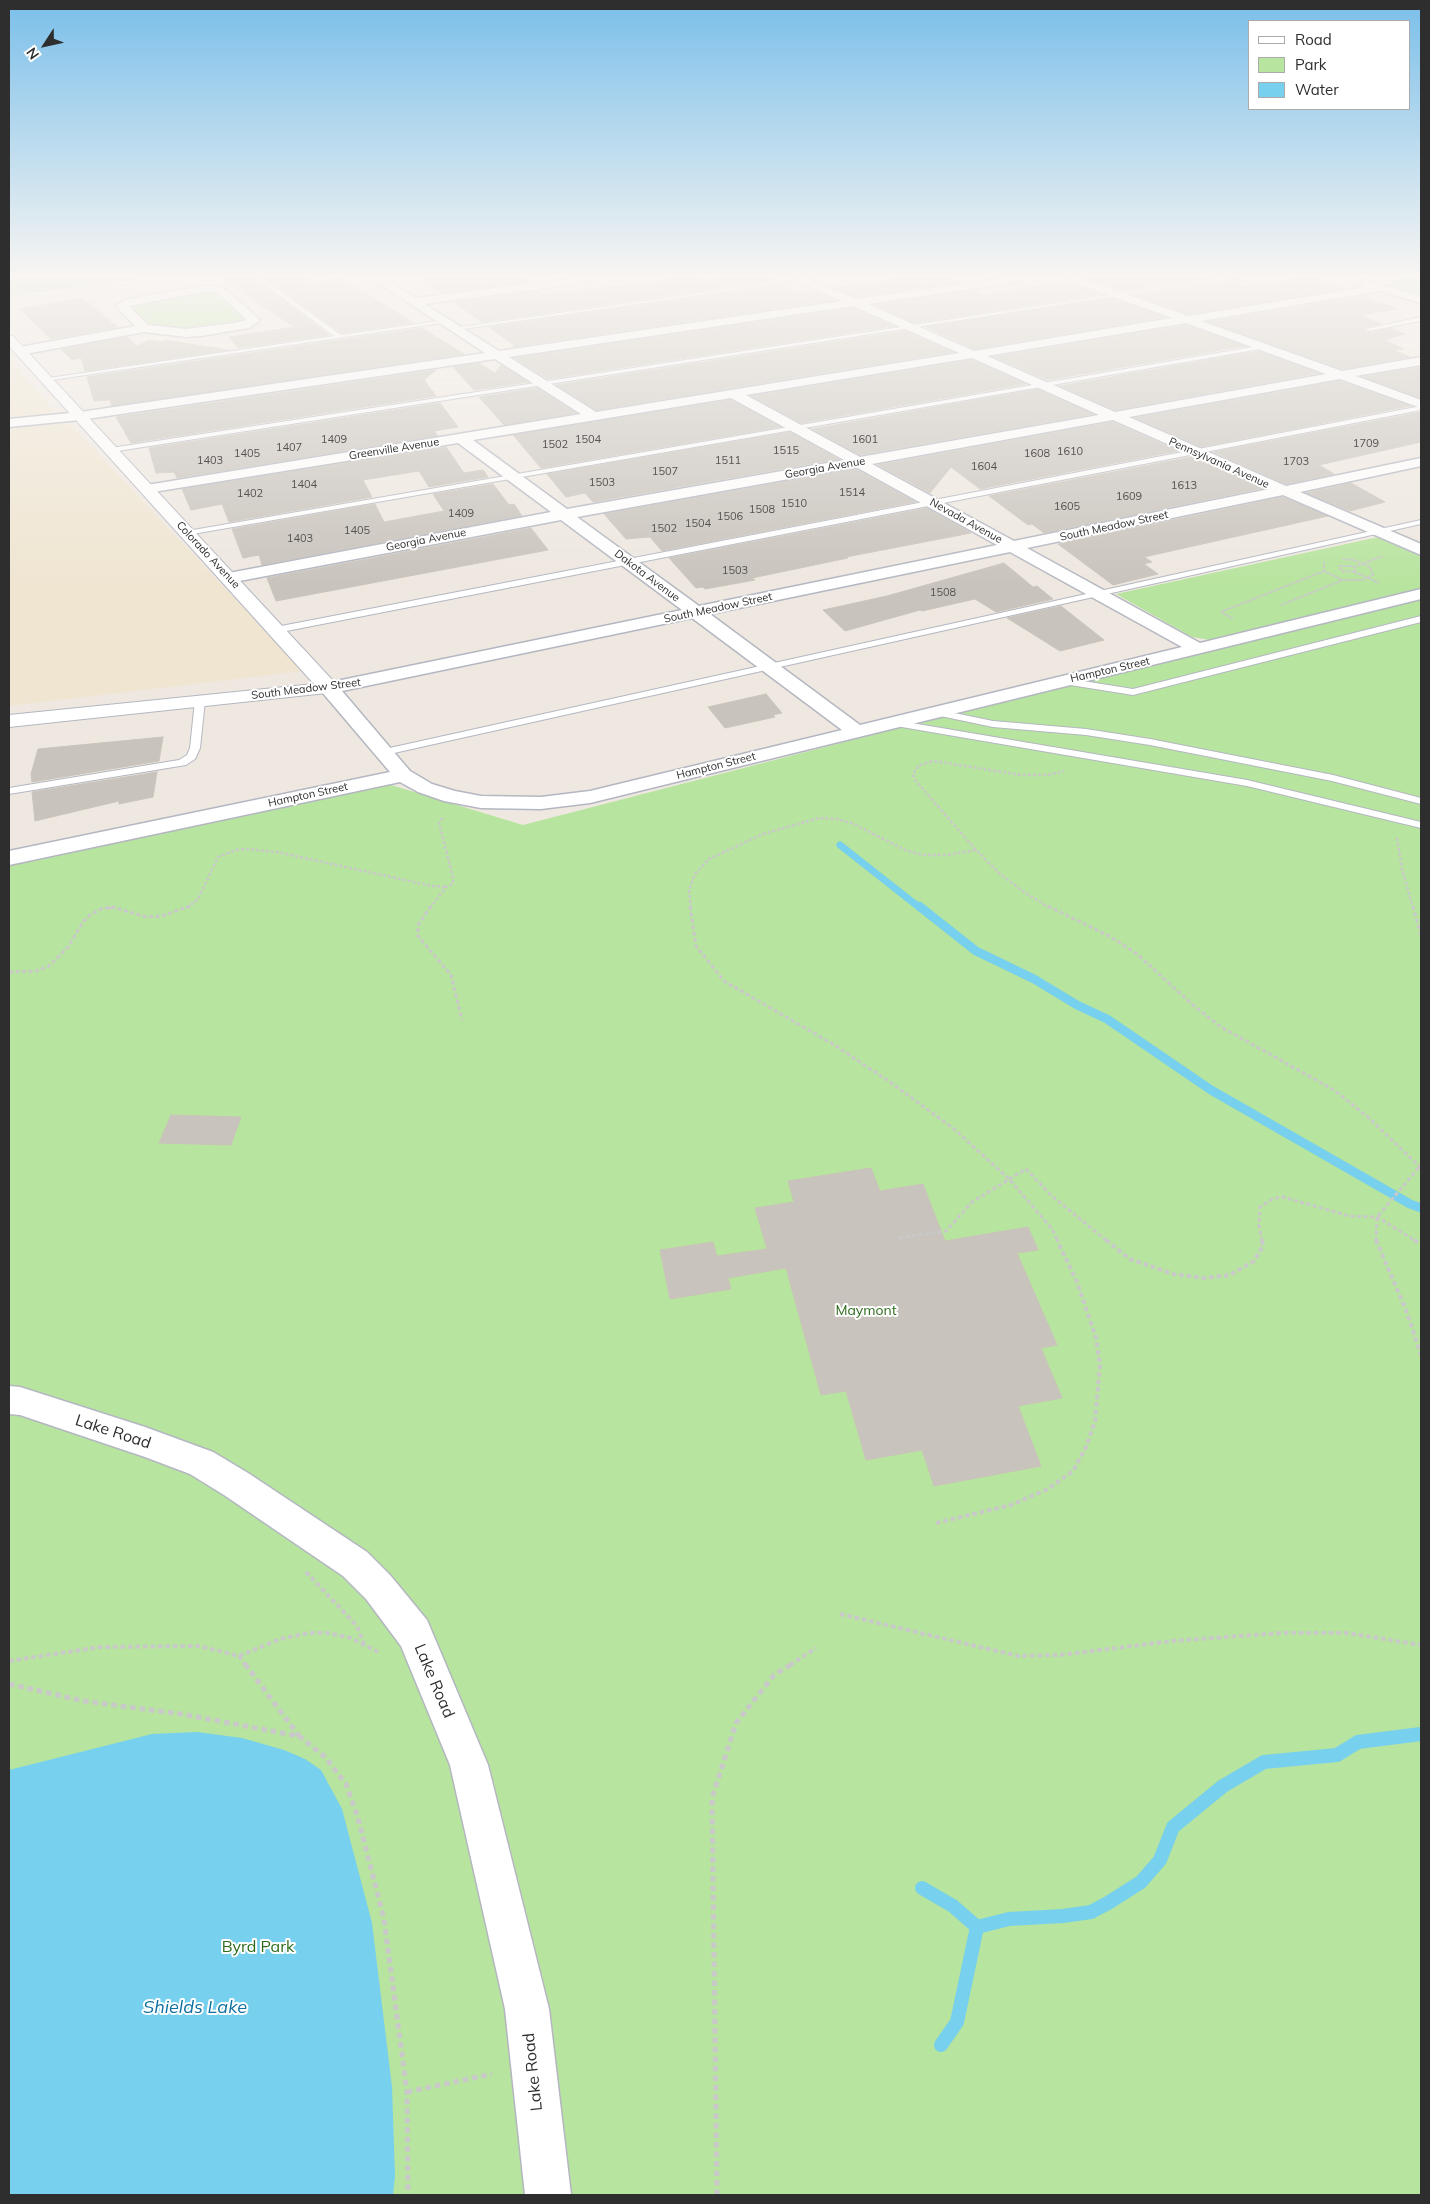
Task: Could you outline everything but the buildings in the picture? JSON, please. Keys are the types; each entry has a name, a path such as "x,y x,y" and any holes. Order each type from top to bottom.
{"street":[{"name":"Colorado Avenue","path":"48,381 329,688 403,775"},
{"path":"9,423 80,416 325,381"},
{"path":"538,381 594,416"},
{"name":"Greenville Avenue","path":"147,489 816,381"},
{"name":"Pennsylvania Avenue","path":"1035,381 1282,491 1421,550"},
{"name":"Georgia Avenue","path":"229,578 564,514 1309,381"},
{"path":"1356,381 1421,406"},
{"name":"Nevada Avenue","path":"734,394 1198,649"},
{"name":"Dakota Avenue","path":"461,438 857,732"},
{"name":"South Meadow Street","path":"9,721 329,688 1421,462"},
{"name":"Hampton Street","path":"9,858 403,775 425,788 461,799 504,803 541,803 590,796 1421,594"},
{"name":"Lake Road","path":"9,1400 20,1401 145,1442 201,1463 236,1484 355,1564 378,1587 414,1633 469,1765 474,1784 527,2009 548,2195"}],"lane":[{"path":"111,450 563,381"},
{"path":"187,533 1069,381"},
{"path":"276,630 1194,452 1421,406"},
{"path":"385,752 1421,522"},
{"path":"1064,681 1133,692 1421,618"},
{"path":"9,791 182,763 191,758 195,748 200,701"},
{"path":"935,712 993,724 1086,732 1190,750 1333,778 1421,801"},
{"path":"894,723 1247,783 1421,825"}],"path":[{"path":"1334,563 1340,566 1353,567 1390,553"},
{"path":"1274,608 1343,580 1362,580 1373,575 1370,567 1362,563 1335,558"},
{"path":"1324,571 1322,562 1328,560"},
{"path":"1340,566 1339,569 1342,571"},
{"path":"1333,575 1342,571 1355,572 1356,570 1353,567"},
{"path":"1240,622 1221,612 1324,571 1343,580"},
{"path":"1091,758 1070,769 1042,775 1021,775 950,762 934,761 919,764 913,774 915,780 976,850 999,873 1024,892 1051,908 1111,937 1137,954 1194,1006 1221,1027 1334,1090 1369,1118 1421,1167 1377,1217 1375,1238 1406,1310 1421,1355"},
{"path":"9,972 36,971 49,966 68,946 83,922 90,915 101,910 112,908 147,917 162,916 189,907 198,899 218,858 236,850 247,849 277,852 432,886 446,887 453,884 453,877 439,823 448,813"},
{"path":"1394,818 1402,869 1421,936"},
{"path":"936,1523 1011,1505 1048,1488 1072,1471 1086,1447 1095,1421 1100,1365 1096,1338 1077,1282 1052,1229 1009,1179 954,1129 890,1082 836,1046 724,981 696,946 689,890 695,874 709,859 763,834 810,819 845,820 905,850 923,855 946,855 976,850"},
{"path":"446,887 418,925 418,936 426,947 446,966 451,975 462,1020"},
{"path":"899,1238 946,1231 972,1202 1026,1169 1058,1201 1130,1259 1173,1274 1196,1277 1230,1275 1254,1261 1263,1246 1259,1225 1260,1207 1274,1198 1295,1199 1349,1216 1377,1217 1421,1244"},
{"path":"301,1567 357,1626 364,1644"},
{"path":"840,1614 1018,1656 1060,1655 1172,1641 1281,1632 1347,1633 1421,1644"},
{"path":"9,1660 100,1646 199,1646 240,1656 280,1639 309,1633 328,1633 351,1638 378,1652"},
{"path":"717,2195 712,1798 736,1724 774,1675 816,1648"},
{"path":"240,1656 299,1736 325,1757 346,1784 358,1818 384,1919 407,2092 408,2195"},
{"path":"9,1684 84,1701 182,1714 299,1736"},
{"path":"407,2092 492,2074"}],"shaded area":[{"path":"9,381 28,381 53,410 47,414 9,417"},
{"path":"70,424 303,671 9,706 9,428"}],"green space":[{"path":"1378,537 1421,556 1421,589 1210,640 1192,637 1116,594"},
{"name":"Maymont","path":"1421,593 1421,2195 9,2195 9,860 378,781 523,825"}],"water":[{"name":"Shields Lake","path":"197,1732 242,1738 284,1750 305,1759 321,1770 342,1809 372,1923 392,2087 395,2176 393,2195 9,2195 9,1770 152,1734"}],"waterway":[{"path":"840,845 920,908"},
{"path":"919,906 976,951 1034,979 1077,1005 1107,1019 1211,1090 1410,1204 1421,1208"},
{"path":"977,1927 1009,1919 1063,1916 1091,1912 1108,1903 1141,1882 1160,1860 1173,1827 1223,1786 1264,1762 1337,1755 1358,1742 1421,1734"},
{"path":"922,1888 953,1906 977,1927"},
{"path":"941,2045 957,2022 977,1927"}],"park label":[{"name":"Byrd Park","path":"258,1947"}]}
